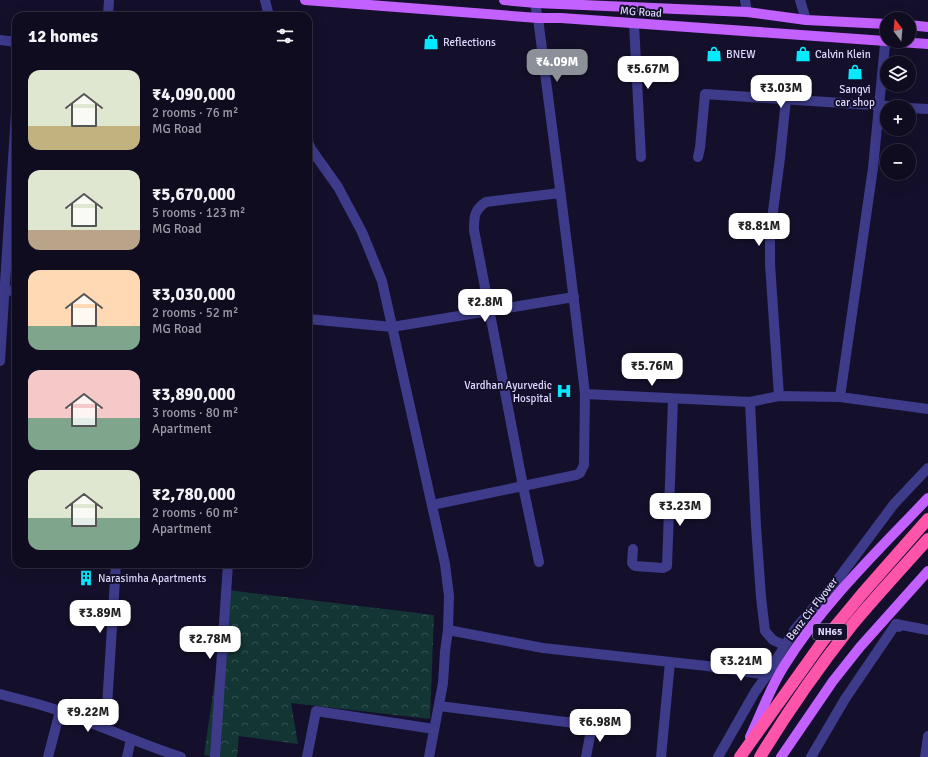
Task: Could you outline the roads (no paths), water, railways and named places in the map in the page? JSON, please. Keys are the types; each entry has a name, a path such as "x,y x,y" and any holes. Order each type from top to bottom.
{"highway":[{"name":"NH65","path":"741,755 823,640 928,519"},
{"name":"NH65","path":"760,757 798,696 853,624 928,539"}],"main road":[{"name":"MG Road","path":"305,0 538,18 561,18 880,41"},
{"name":"MG Road","path":"504,0 670,5 747,12 806,20 880,24"},
{"path":"770,33 771,15"},
{"path":"916,25 928,26"},
{"name":"MG Road","path":"916,43 928,44"},
{"name":"Benz Cir Flyover","path":"741,755 784,666 819,617 928,498"},
{"path":"781,757 833,681 851,658 928,571"}],"street":[{"path":"108,12 109,0"},
{"path":"265,0 268,12"},
{"path":"745,0 747,12"},
{"path":"800,0 806,20"},
{"path":"432,505 576,475 583,469 584,465 585,394 574,297 535,2"},
{"path":"634,24 641,157"},
{"path":"0,40 12,42"},
{"path":"840,396 873,168 883,48"},
{"path":"698,156 705,94 879,105"},
{"path":"779,396 770,264 770,234 786,99"},
{"path":"916,108 928,109"},
{"path":"312,151 338,187 362,232 382,281 445,564 449,596 448,630 443,683 429,757"},
{"path":"0,361 2,290 12,164"},
{"path":"539,562 474,230 474,218 479,208 486,202 560,192"},
{"path":"2,290 12,291"},
{"path":"312,319 392,327 574,297"},
{"path":"585,394 750,402 779,396 840,396 928,409"},
{"path":"632,549 632,562 635,566 663,568 668,566 673,399"},
{"path":"750,402 756,526 765,631 773,640 784,645"},
{"path":"718,757 755,692 795,629 838,579 894,504 928,468"},
{"path":"107,706 116,568"},
{"path":"215,757 228,568"},
{"path":"811,757 845,699 898,625 928,630"},
{"path":"448,630 543,648 707,666 767,675"},
{"path":"661,757 670,662"},
{"path":"0,694 60,711 103,727 168,755 181,757"},
{"path":"439,706 622,729"},
{"path":"308,757 316,710 434,729"},
{"path":"48,757 60,711"},
{"path":"586,757 592,725"},
{"path":"925,757 928,736"},
{"path":"127,757 131,739"}],"place":[{"name":"Reflections","path":"431,42"},
{"name":"BNEW","path":"714,54"},
{"name":"Calvin Klein","path":"803,54"},
{"name":"Sangvi car shop","path":"855,72"},
{"name":"Vardhan Ayurvedic Hospital","path":"564,391"},
{"name":"Narasimha Apartments","path":"86,578"}]}
